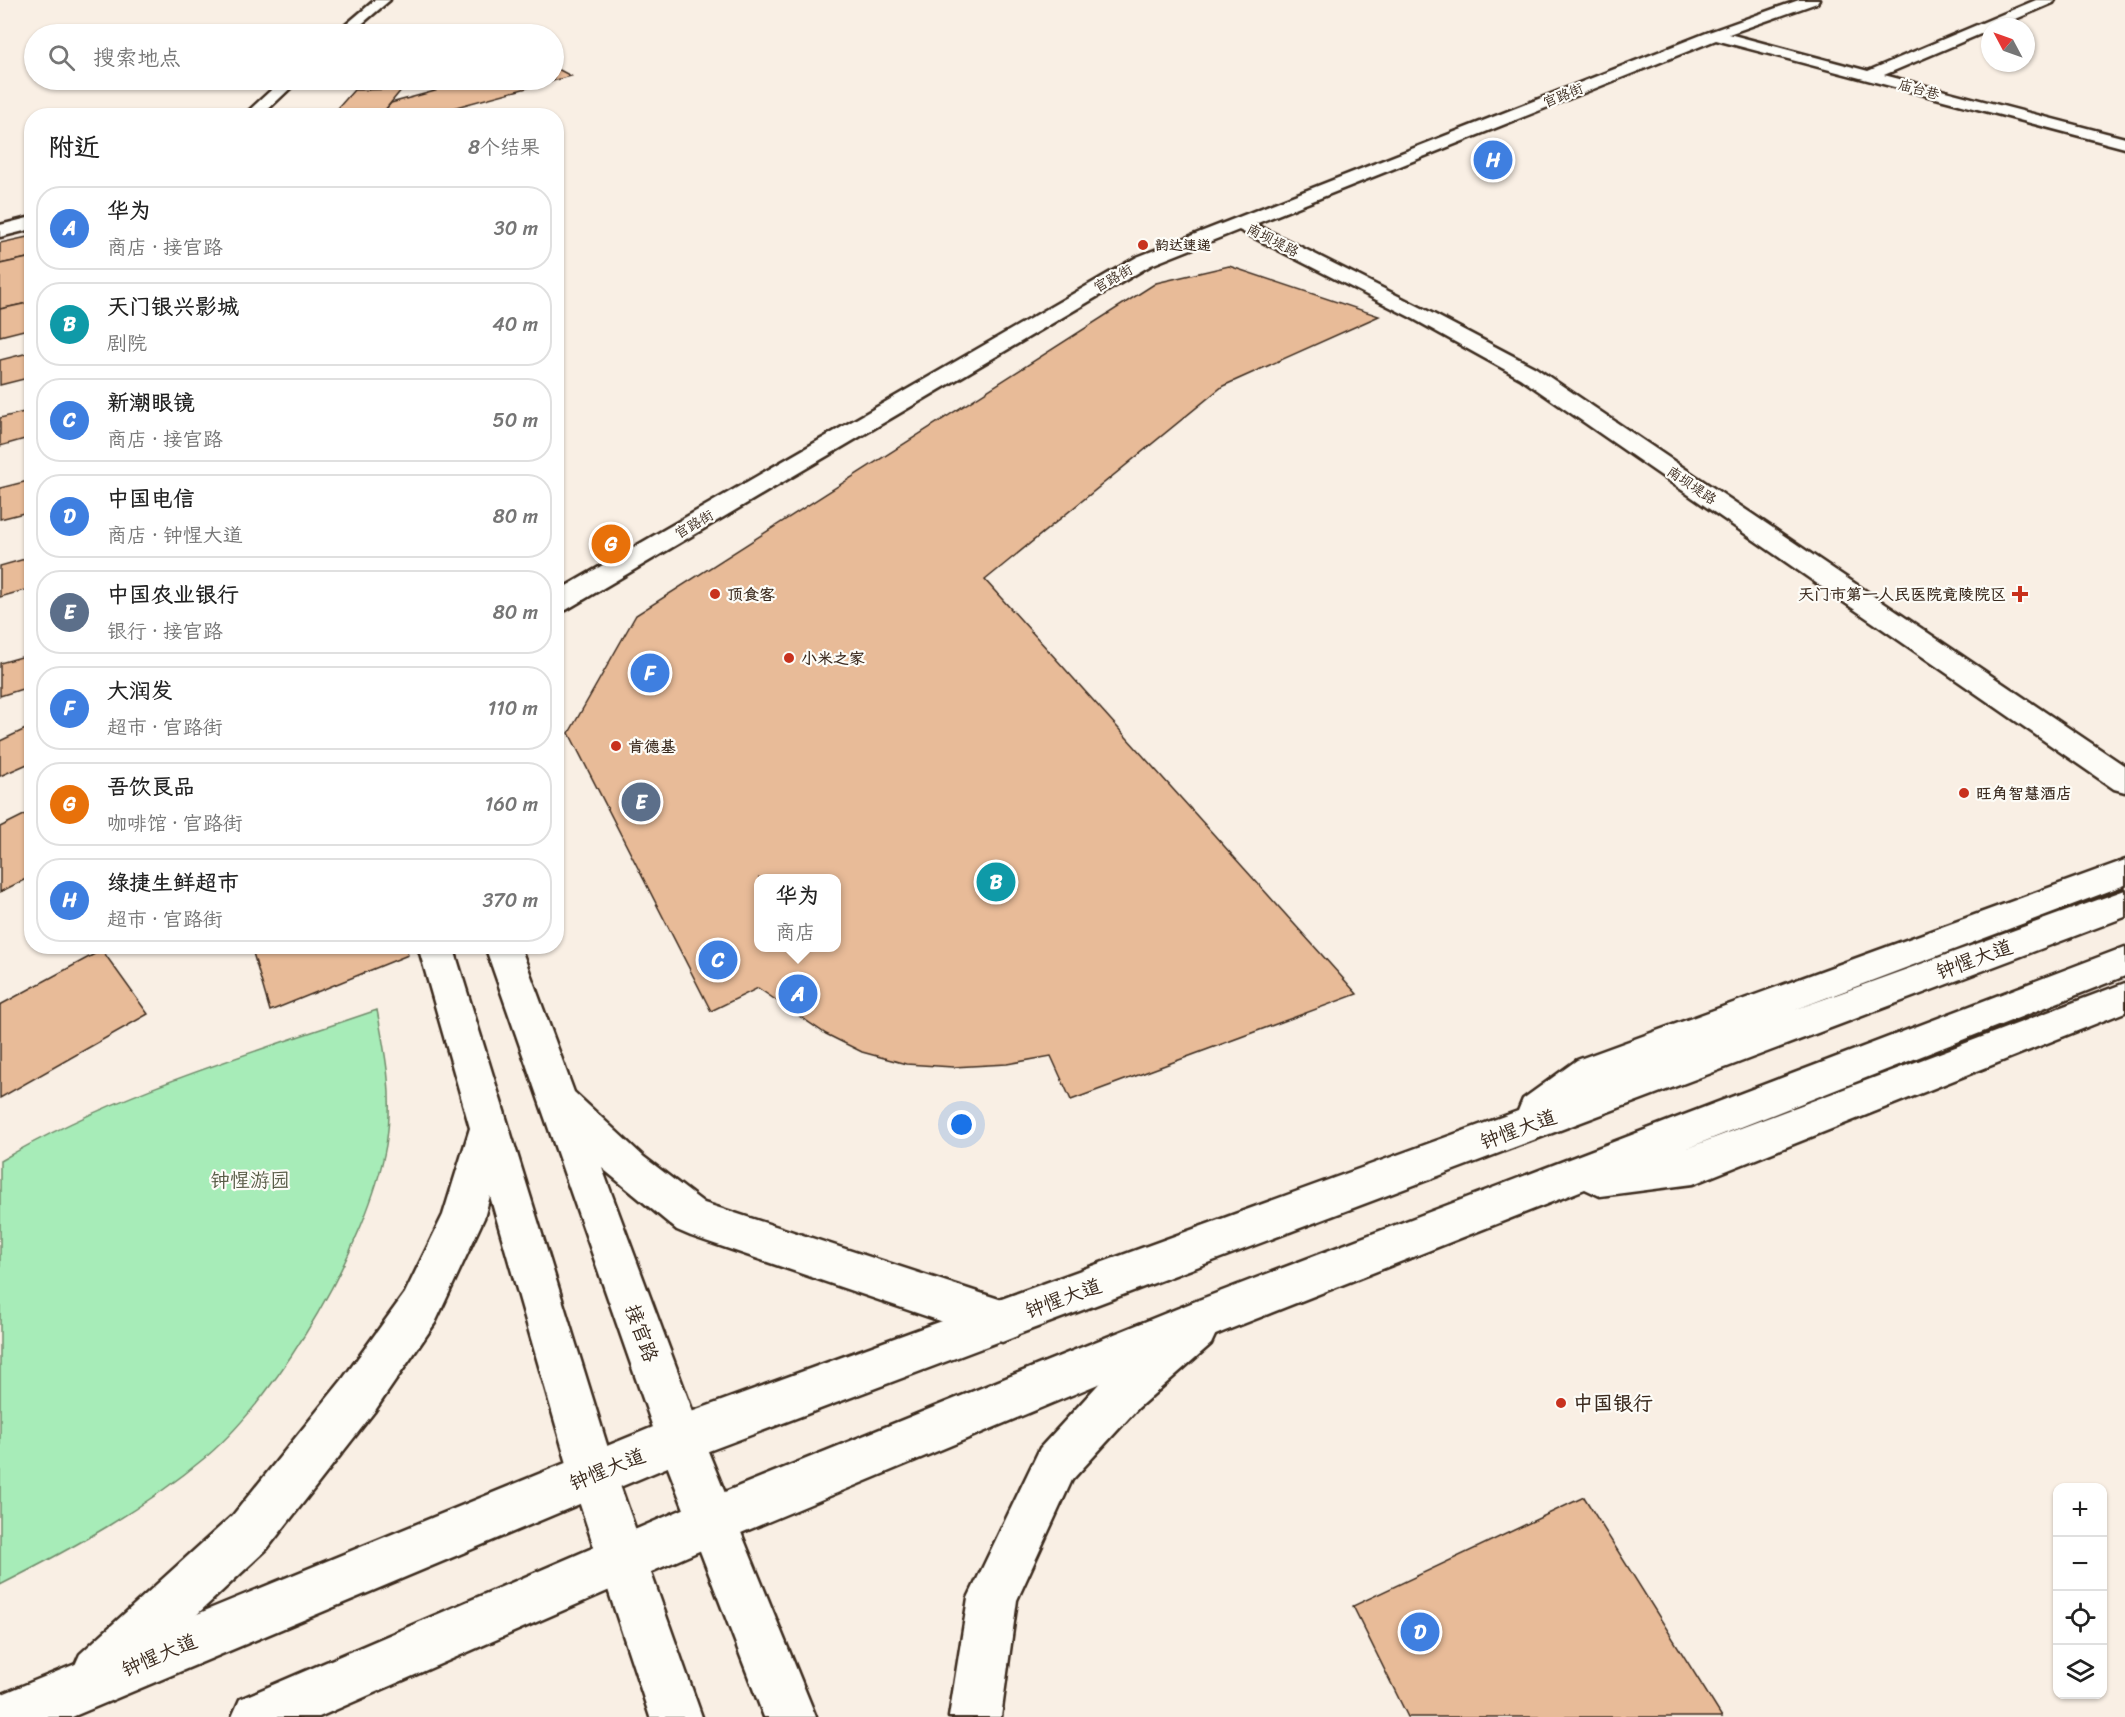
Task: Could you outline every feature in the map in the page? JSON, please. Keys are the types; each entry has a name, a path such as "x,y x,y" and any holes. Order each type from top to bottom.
{"main road":[{"path":"354,24 383,0"},
{"path":"371,24 399,0"},
{"name":"官路街","path":"564,599 1144,261 1714,35 1812,0"},
{"path":"1869,76 2048,0"},
{"name":"庙台巷","path":"1714,35 2125,143"},
{"path":"259,108 280,90"},
{"path":"277,108 296,90"},
{"name":"南坝堤路","path":"1239,223 1417,313 1528,373 2125,781"},
{"path":"0,231 24,225"},
{"path":"1508,1132 1590,1071 2125,872"},
{"name":"钟惺大道","path":"10,1717 680,1439 2125,903"},
{"path":"437,954 593,1474 676,1717"},
{"name":"接官路","path":"505,954 680,1439 790,1717"},
{"path":"258,1717 712,1521 1211,1316 2125,961"},
{"path":"1550,1184 1694,1166 2125,997"},
{"path":"557,1100 630,1169 691,1217 1002,1321"},
{"path":"0,1705 82,1687 250,1532 358,1396 420,1308 463,1218 490,1127"},
{"path":"975,1717 993,1598 1056,1464 1122,1392 1211,1316"}],"green space":[{"name":"钟惺游园","path":"377,1010 389,1094 386,1145 361,1225 318,1313 292,1355 264,1394 235,1428 207,1456 183,1475 107,1526 0,1585 0,1161 90,1114 184,1076"}],"building":[{"path":"354,90 401,90 387,108 338,108"},
{"path":"433,90 519,90 453,108 387,108 391,103 435,91"},
{"path":"24,238 24,259 0,264 0,243"},
{"path":"24,259 24,304 0,309 0,264"},
{"path":"1229,266 1379,316 1223,386 985,580 1357,994 1071,1100 1051,1056 1007,1064 953,1067 906,1064 862,1052 826,1034 758,988 711,1011 569,733 636,615 1156,283"},
{"path":"24,304 24,330 0,336 0,309"},
{"path":"24,354 24,379 0,385 0,360"},
{"path":"24,412 24,439 0,446 0,418"},
{"path":"24,482 24,513 0,519 0,488"},
{"path":"24,559 24,590 0,597 0,566"},
{"path":"24,656 24,688 0,696 0,663"},
{"path":"24,730 24,766 0,776 0,741"},
{"path":"24,815 24,880 0,892 0,827"},
{"path":"95,954 105,954 148,1014 0,1098 0,1005"},
{"path":"253,954 408,954 408,955 270,1011"},
{"path":"1584,1497 1722,1717 1408,1717 1353,1606"}],"place":[{"name":"绿捷生鲜超市","path":"1493,160"},
{"name":"韵达速递","path":"1143,245"},
{"name":"吾饮良品","path":"611,544"},
{"name":"顶食客","path":"715,594"},
{"name":"天门市第一人民医院竟陵院区","path":"2020,594"},
{"name":"小米之家","path":"789,658"},
{"name":"大润发","path":"650,673"},
{"name":"肯德基","path":"616,746"},
{"name":"旺角智慧酒店","path":"1964,793"},
{"name":"中国农业银行","path":"641,802"},
{"name":"天门银兴影城","path":"996,882"},
{"name":"新潮眼镜","path":"718,960"},
{"name":"华为","path":"798,994"},
{"name":"中国银行","path":"1561,1403"},
{"name":"中国电信","path":"1420,1632"}]}
